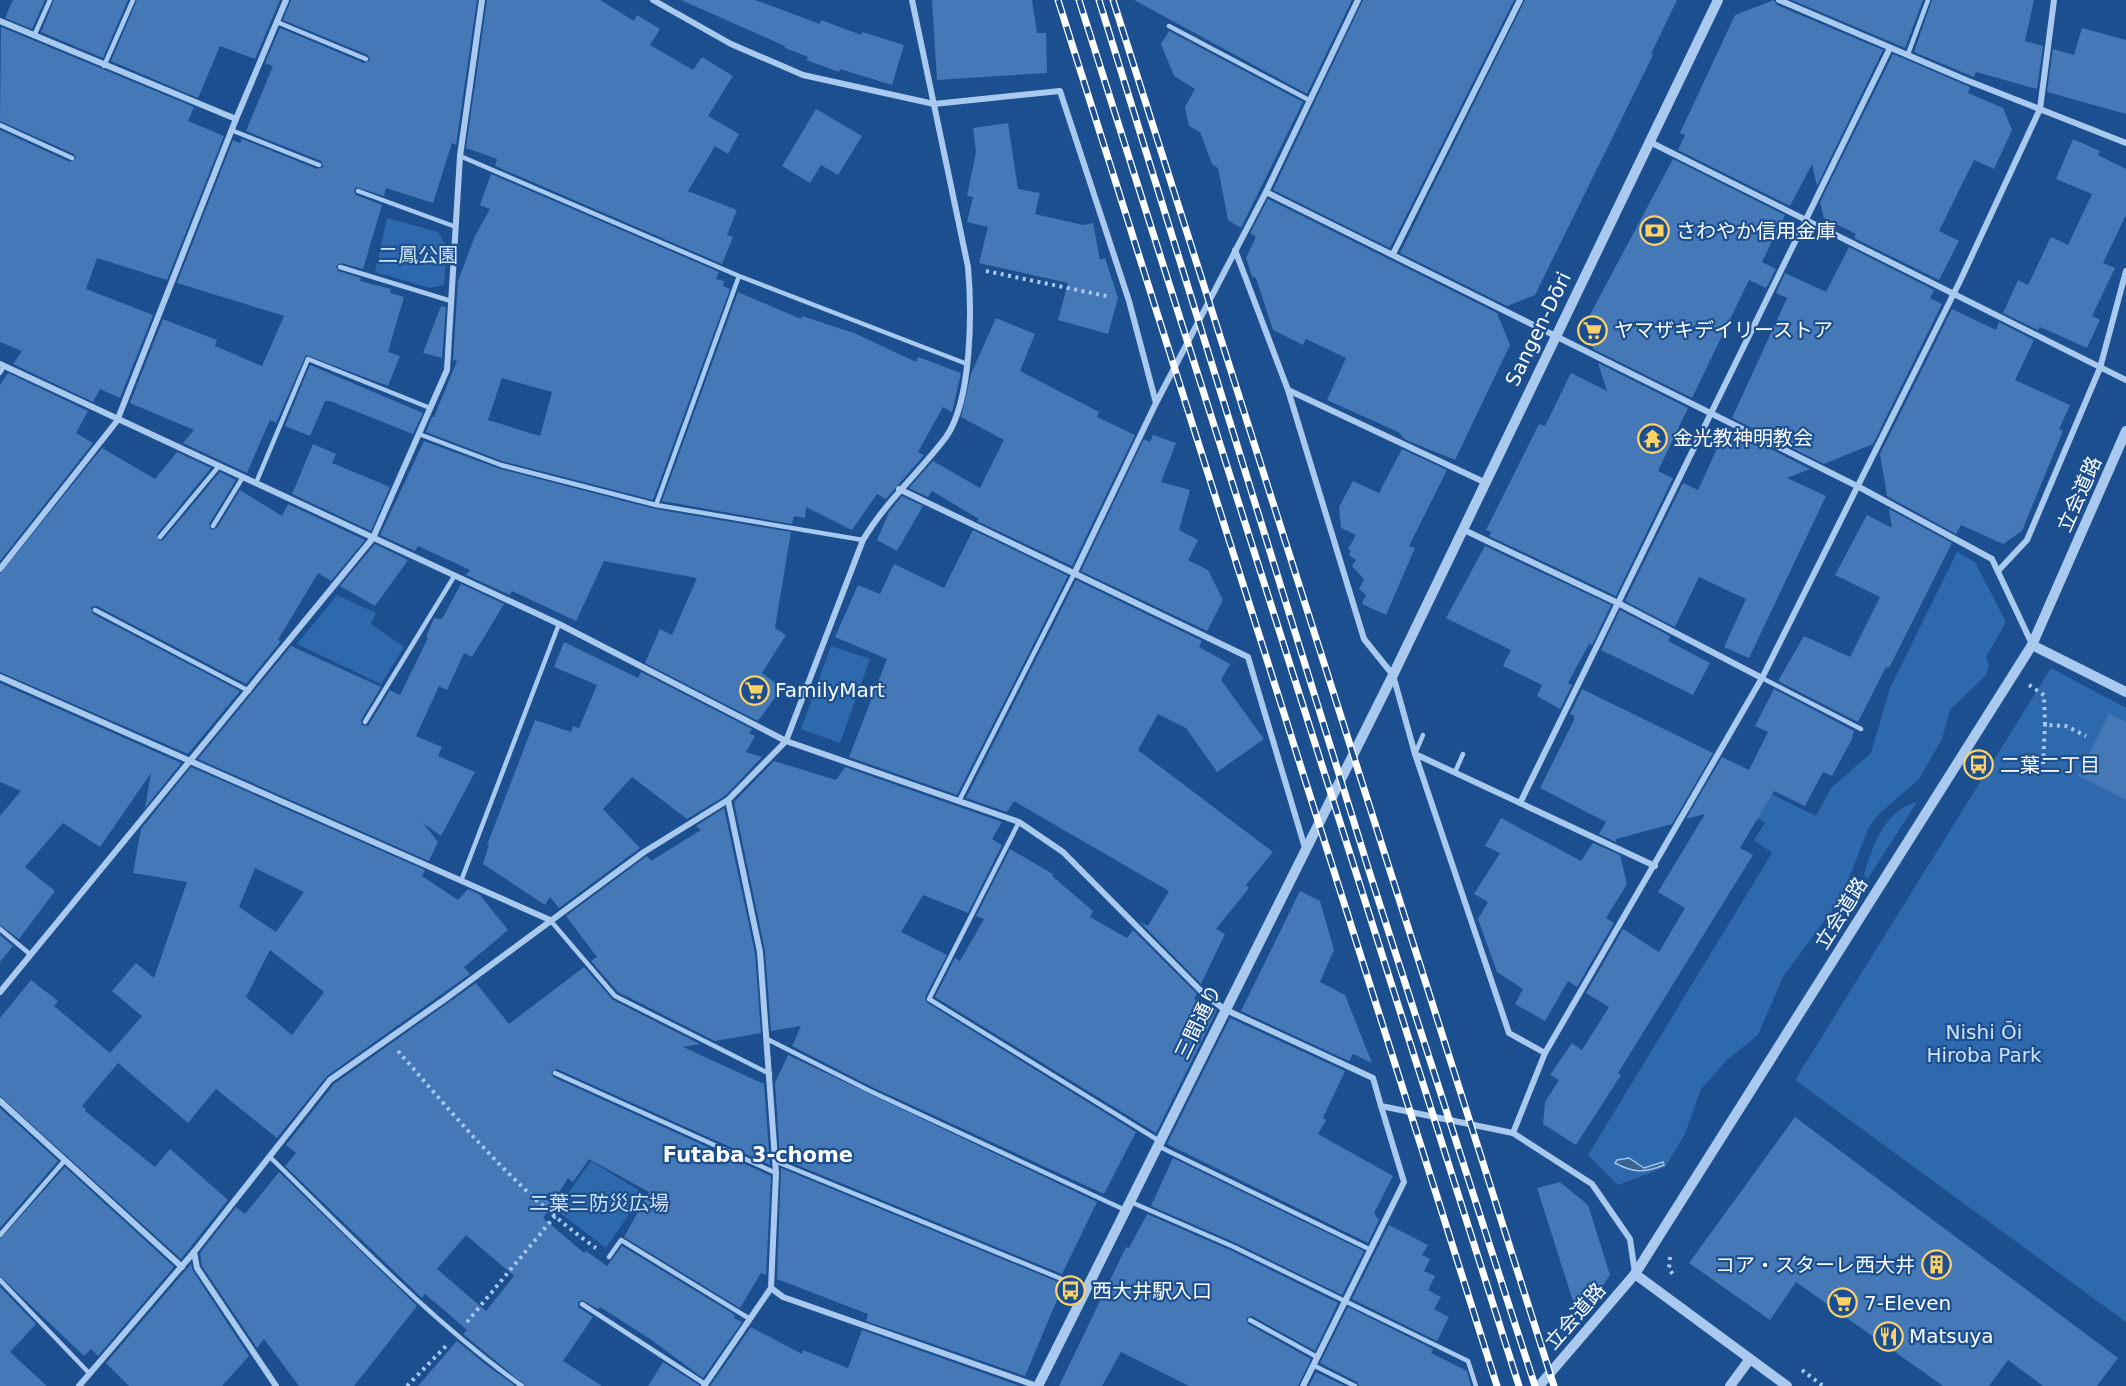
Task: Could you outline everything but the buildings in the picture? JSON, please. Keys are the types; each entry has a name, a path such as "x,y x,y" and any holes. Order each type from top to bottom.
{"street":[{"path":"0,568 117,421 231,130 286,0"},
{"path":"0,992 373,538 447,370 460,156 482,0"},
{"path":"653,0 731,44 803,75 934,104 1060,91 1129,301 1156,403"},
{"path":"79,1386 182,1267 330,1080 644,852 728,800 786,741 863,540 878,514 946,435 957,415 967,364 972,303 968,267 912,0"},
{"path":"1075,572 1156,403 1266,192 1358,0"},
{"path":"1393,254 1520,0"},
{"name":"Sangen-Dōri","path":"1392,675 1718,0"},
{"path":"1779,0 1890,48 2126,143"},
{"path":"1513,1133 1545,1053 1762,678 1954,294 2040,109 2054,0"},
{"path":"0,21 236,119"},
{"path":"1520,803 1890,48"},
{"path":"1650,142 2126,380"},
{"path":"1266,192 1556,334 1859,487 1992,559 2032,645 2126,693"},
{"path":"1235,250 1288,390 1364,639 1392,675 1415,754 1509,1033 1545,1053"},
{"path":"1998,571 2027,540 2100,368 2126,271"},
{"path":"2,365 117,421 134,425 559,624 786,741 960,799 1019,822 1063,852 1204,994 1224,1009 1373,1078 1404,1182 1303,1386"},
{"path":"1288,390 1484,482"},
{"name":"立会道路","path":"1539,1386 1576,1341 1585,1341 1605,1318 1608,1306 1635,1274 2032,645 2126,431"},
{"path":"899,489 1248,657 1305,849"},
{"path":"1462,528 1618,603 1762,678"},
{"name":"三間通り","path":"1037,1386 1392,675"},
{"path":"0,677 550,920"},
{"path":"1415,754 1655,866"},
{"path":"705,1385 771,1288 776,1173 759,952 728,800"},
{"path":"0,1101 182,1267"},
{"path":"1381,1106 1513,1133 1592,1184 1630,1239 1635,1274 1787,1386"},
{"path":"194,1252 197,1268 276,1386"},
{"path":"771,1288 783,1297 1037,1386"},
{"path":"1730,1386 1750,1359"}],"lane":[{"path":"34,36 50,0"},
{"path":"104,66 133,0"},
{"path":"666,8 670,0"},
{"path":"1908,54 1928,0"},
{"path":"276,22 366,59"},
{"path":"1169,26 1309,100"},
{"path":"0,124 72,158"},
{"path":"231,130 319,165"},
{"path":"460,156 740,276 967,364"},
{"path":"358,191 456,227"},
{"path":"340,267 451,301"},
{"path":"656,505 740,276"},
{"path":"255,483 308,359 430,408"},
{"path":"0,373 2,365"},
{"path":"419,434 501,465 656,505 863,540"},
{"path":"160,537 219,466"},
{"path":"213,526 243,477"},
{"path":"960,799 1075,572"},
{"path":"365,722 455,575"},
{"path":"95,610 249,691"},
{"path":"461,881 559,624"},
{"path":"1762,678 1861,729"},
{"path":"1415,754 1423,735"},
{"path":"1455,772 1463,754"},
{"path":"1019,822 929,999 1159,1144 1371,1250"},
{"path":"550,920 615,996 770,1074"},
{"path":"0,929 31,955"},
{"path":"767,1039 870,1091 1128,1206 1233,1247 1468,1361 1476,1386"},
{"path":"555,1073 776,1173"},
{"path":"270,1157 397,1282 490,1363 522,1386"},
{"path":"0,1235 64,1160"},
{"path":"775,1161 1087,1289"},
{"path":"609,1257 621,1240 750,1319"},
{"path":"0,1280 90,1374"},
{"path":"582,1304 705,1385"},
{"path":"1250,1320 1317,1357"},
{"path":"1314,1365 1355,1386"}],"path":[{"path":"968,267 1129,301"},
{"path":"2013,675 2044,694 2043,764"},
{"path":"2045,725 2066,726 2086,736"},
{"path":"388,1040 531,1197 609,1257"},
{"path":"407,1386 457,1334 555,1216"},
{"path":"1676,1248 1670,1258 1669,1269 1676,1279"},
{"path":"1794,1365 1823,1386"}],"green space":[{"name":"二鳳公園","path":"387,218 438,232 447,247 444,285 430,288 375,272"},
{"path":"1957,552 1975,562 2006,622 1986,657 1989,665 1986,675 1950,710 1942,739 1919,779 1879,814 1869,827 1841,898 1783,977 1758,1035 1727,1060 1701,1089 1685,1134 1665,1167 1618,1185 1588,1155 1772,853 1754,840 1765,823 1728,799 1740,779 1816,816 1831,788 1871,753 1890,688"},
{"path":"337,595 376,613 371,624 404,647 381,684 297,644"},
{"path":"831,646 870,659 840,743 801,729"},
{"name":"Nishi Ōi Hiroba Park","path":"2051,668 2126,708 2126,1322 1795,1080"},
{"path":"1917,802 1867,880 1864,875 1871,853 1888,821 1896,812"},
{"name":"二葉三防災広場","path":"591,1161 643,1193 606,1248 556,1210"}],"shaded area":[{"path":"1629,1158 1644,1168 1663,1162 1664,1165 1639,1171 1615,1163 1617,1160"}],"railway":[{"path":"1058,0 1497,1386"},
{"path":"1079,0 1519,1386"},
{"path":"1099,0 1370,874 1535,1386"},
{"path":"1113,0 1554,1386"}],"place":[{"name":"さわやか信用金庫","path":"1655,231"},
{"name":"ヤマザキデイリーストア","path":"1593,330"},
{"name":"金光教神明教会","path":"1652,438"},
{"name":"FamilyMart","path":"754,690"},
{"name":"二葉二丁目","path":"1979,765"},
{"name":"コア・スターレ西大井","path":"1936,1265"},
{"name":"西大井駅入口","path":"1071,1291"},
{"name":"7-Eleven","path":"1843,1303"},
{"name":"Matsuya","path":"1888,1336"}],"district":[{"name":"Futaba 3-chome","path":"758,1155"}]}
